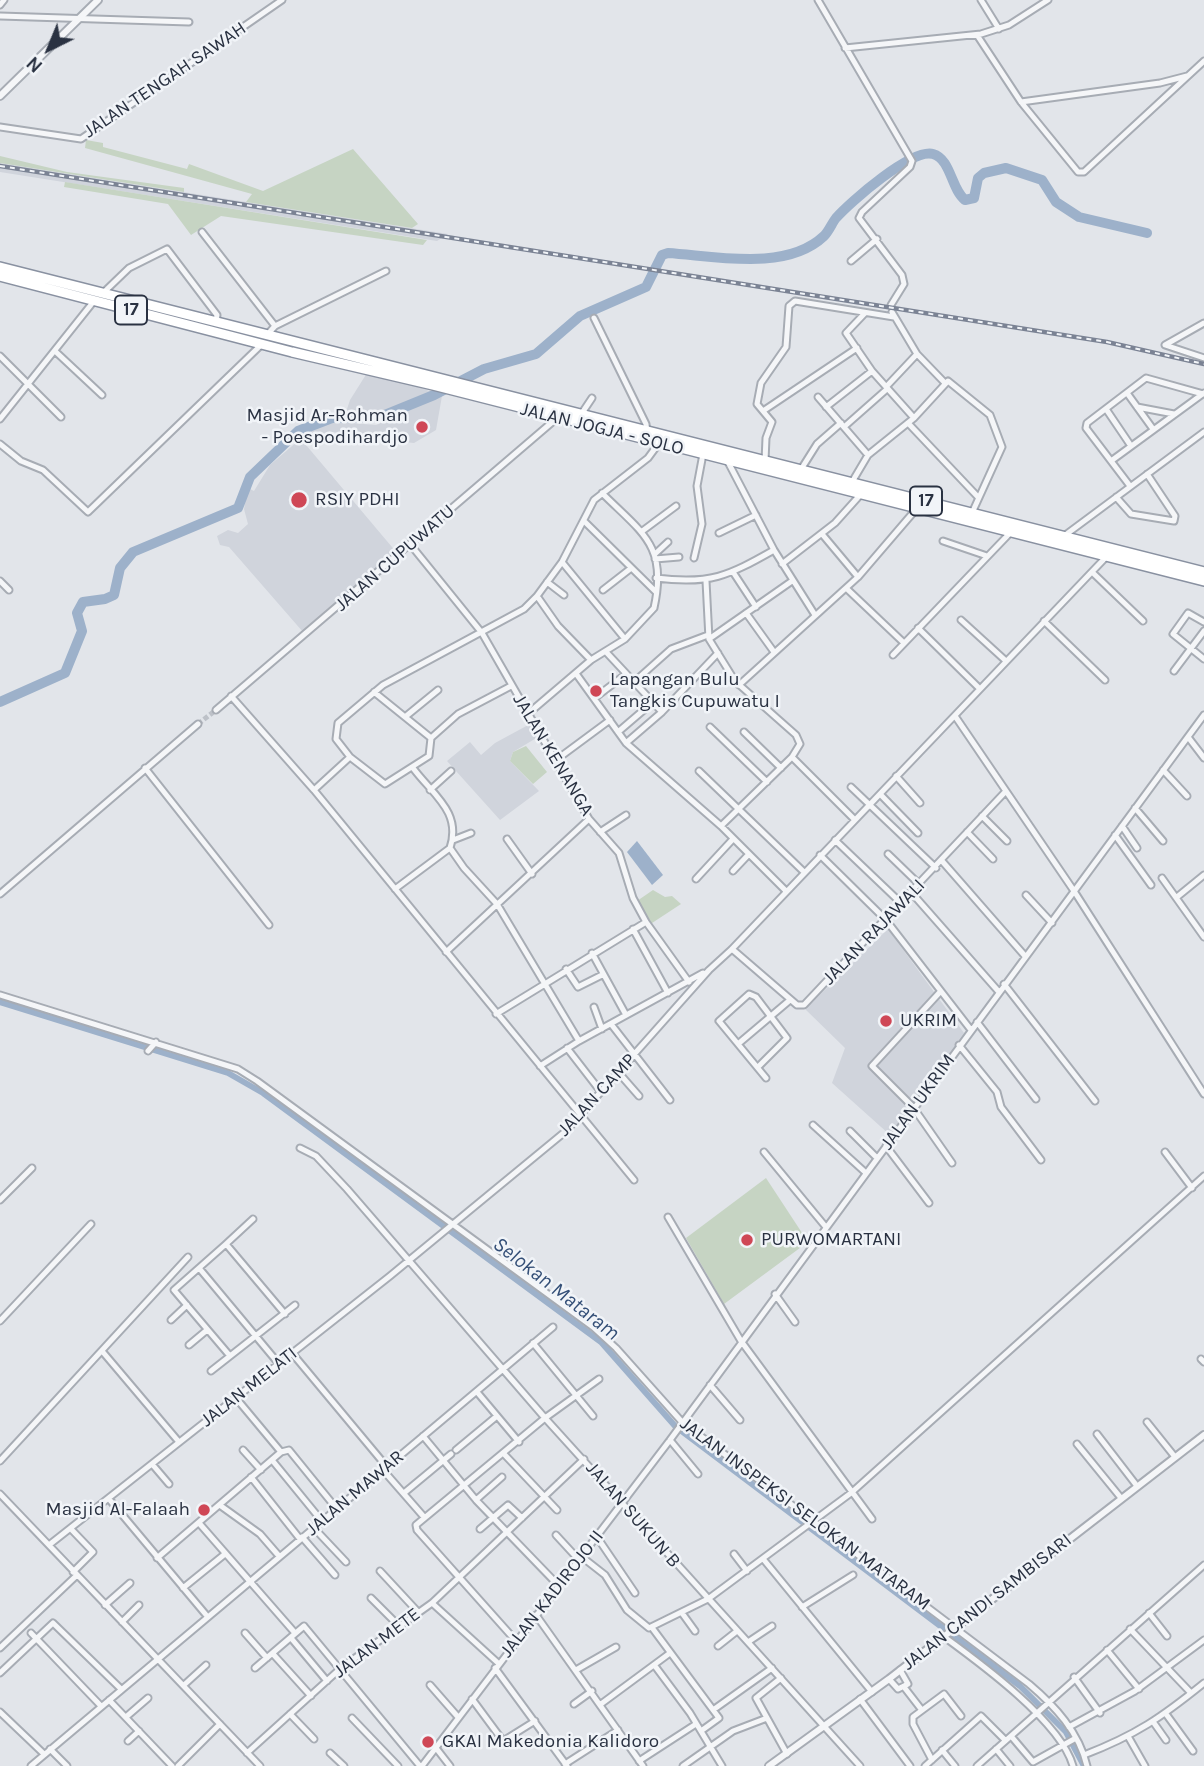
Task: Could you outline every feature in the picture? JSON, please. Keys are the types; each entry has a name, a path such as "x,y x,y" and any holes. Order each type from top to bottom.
{"highway":[{"name":"JALAN JOGJA - SOLO","path":"0,267 99,298 293,348 437,382 468,386 580,416 659,443 861,494 972,513 1202,570"},
{"name":"JALAN JOGJA - SOLO","path":"0,275 216,323 264,341"},
{"name":"JALAN JOGJA - SOLO","path":"437,382 458,391 557,418 647,432 852,482 1010,533 1204,581"}],"street":[{"path":"0,5 4,0"},
{"name":"JALAN TENGAH SAWAH","path":"0,127 81,139 282,0"},
{"path":"818,0 912,160 910,167 860,214 860,221 894,260 904,280 902,289 891,304"},
{"path":"981,0 999,29"},
{"path":"1035,0 1041,6"},
{"path":"845,48 977,35 999,29 1048,0"},
{"path":"0,96 96,1"},
{"path":"0,16 189,22"},
{"path":"977,35 1021,102 1074,169 1084,172 1204,61"},
{"path":"1021,102 1160,83 1190,75"},
{"path":"202,232 275,326"},
{"path":"851,261 877,239"},
{"path":"0,419 99,298 129,268 167,249 217,315 216,323"},
{"path":"0,443 21,461 43,470 88,512 264,341 275,326 386,271"},
{"path":"765,461 766,438 772,422 757,404 758,391 786,347 787,312 791,303 893,314 918,354 945,381 959,387 990,415 1003,452 972,513"},
{"path":"865,312 846,333 872,371 914,418"},
{"path":"594,318 642,414 647,432"},
{"path":"1204,323 1165,345 1204,358"},
{"path":"763,411 857,348"},
{"path":"56,352 102,395"},
{"path":"800,471 817,444 886,388 918,354"},
{"path":"0,355 61,417"},
{"path":"826,407 872,371"},
{"path":"1130,486 1085,426 1146,379 1203,393"},
{"path":"852,482 868,455 914,418 945,381"},
{"path":"1127,393 1153,429"},
{"path":"1111,461 1203,393"},
{"path":"818,397 868,455"},
{"path":"580,416 592,398"},
{"path":"1137,407 1174,414"},
{"path":"1106,409 1131,446"},
{"name":"JALAN CUPUWATU","path":"216,710 557,418"},
{"path":"908,423 978,497"},
{"path":"1064,536 1204,432"},
{"path":"374,692 430,738 431,752 413,768 383,783 350,757 336,738 335,727 374,692 510,618 537,596 562,562 594,500 648,458 659,443"},
{"path":"694,558 702,524 697,486 703,454"},
{"path":"727,460 774,550 815,615"},
{"path":"1116,497 1130,514 1174,521 1175,516 1147,474"},
{"path":"530,712 577,675 591,660 607,653 625,639 651,614 656,579 655,557 650,541 602,493"},
{"path":"782,564 848,511 861,494"},
{"path":"739,685 858,576 919,504"},
{"path":"641,532 676,506"},
{"path":"719,533 756,516"},
{"path":"584,521 656,592"},
{"path":"893,655 1010,533"},
{"path":"822,534 858,576"},
{"path":"943,541 987,556"},
{"path":"655,557 668,542"},
{"name":"JALAN KENANGA","path":"410,544 482,634 511,686 530,712 589,819 619,853 633,898 646,922 689,982"},
{"path":"656,579 706,581 733,572 774,550"},
{"path":"655,557 678,556"},
{"name":"JALAN CAMP","path":"449,1226 550,1145 581,1115 709,970 1107,556"},
{"path":"562,562 625,639"},
{"path":"603,590 630,569"},
{"path":"733,572 756,607"},
{"path":"1092,572 1143,621"},
{"path":"0,581 9,590"},
{"path":"706,581 708,637 739,685 798,738 799,747 792,757 720,826"},
{"path":"634,682 663,655 682,644 708,637 792,581"},
{"path":"547,582 564,595"},
{"path":"846,587 904,643"},
{"path":"537,596 558,626 591,660"},
{"path":"746,613 774,652"},
{"path":"1204,622 1188,613 1173,634 1204,659"},
{"path":"961,620 1006,661"},
{"path":"1044,621 1105,680"},
{"path":"918,628 979,688"},
{"path":"1174,671 1204,632"},
{"path":"607,653 662,712"},
{"path":"626,743 662,712 718,653"},
{"path":"596,697 626,674"},
{"path":"577,675 596,697 626,743 720,826 786,891"},
{"path":"430,738 458,714 511,686"},
{"path":"405,717 438,690"},
{"path":"231,696 314,790 635,1180"},
{"path":"618,732 653,702"},
{"name":"JALAN UKRIM","path":"681,1424 1204,715"},
{"path":"955,716 1203,1090"},
{"path":"556,760 610,720"},
{"path":"0,894 198,724"},
{"path":"710,727 766,782"},
{"path":"744,732 781,768"},
{"path":"1188,737 1204,758"},
{"path":"314,790 350,757"},
{"path":"792,757 855,820"},
{"path":"145,768 269,925"},
{"path":"395,889 450,848 453,840 453,817 413,768"},
{"path":"1163,770 1187,796"},
{"path":"430,790 451,771"},
{"path":"699,771 804,872"},
{"path":"896,776 920,803"},
{"path":"851,786 936,868"},
{"name":"JALAN RAJAWALI","path":"790,1000 797,1005 804,1004 936,868 1006,791"},
{"path":"880,794 918,832"},
{"path":"1135,808 1163,841"},
{"path":"600,832 626,814"},
{"path":"982,816 1007,841"},
{"path":"446,952 589,819"},
{"path":"1122,826 1137,848"},
{"path":"967,832 993,859"},
{"path":"453,840 471,833"},
{"path":"1115,835 1151,885"},
{"path":"507,839 532,874"},
{"path":"696,880 733,839"},
{"path":"835,840 901,903"},
{"path":"450,848 464,868 497,904 579,1041"},
{"path":"733,871 749,854"},
{"path":"888,854 919,884"},
{"path":"820,855 886,920 971,1030"},
{"path":"942,861 1025,956"},
{"path":"1177,897 1204,875"},
{"path":"1162,878 1201,928 1204,937"},
{"path":"911,892 999,992"},
{"path":"1026,895 1052,923"},
{"path":"496,1013 646,922"},
{"path":"633,929 668,993"},
{"path":"732,949 790,1000 738,1044"},
{"path":"592,953 601,975 626,1015"},
{"path":"566,969 578,988 601,975"},
{"path":"540,1066 579,1041 709,970"},
{"path":"1004,984 1095,1101"},
{"path":"940,992 872,1066 913,1107 952,1163"},
{"name":"JALAN INSPEKSI SELOKAN MATARAM","path":"0,995 155,1043 236,1072 593,1327 616,1348 681,1424 953,1628 1046,1702 1069,1727 1087,1766"},
{"path":"758,1067 787,1040 772,1016 752,995 739,1001 719,1021 766,1077"},
{"path":"594,1007 602,1029"},
{"path":"977,1021 1036,1099"},
{"path":"611,1024 670,1100"},
{"path":"148,1051 155,1043"},
{"path":"959,1045 997,1092 1001,1107 1041,1160"},
{"path":"567,1048 601,1092"},
{"path":"618,1072 639,1096"},
{"path":"813,1125 866,1173"},
{"path":"850,1131 877,1158"},
{"path":"886,1146 929,1203"},
{"name":"JALAN SUKUN B","path":"300,1149 316,1156 331,1172 545,1419 826,1726 859,1766"},
{"path":"764,1152 825,1226"},
{"path":"1165,1152 1192,1188"},
{"path":"0,1200 32,1168"},
{"path":"653,1629 708,1599 851,1493 1204,1176"},
{"path":"668,1217 741,1341 872,1519"},
{"path":"230,1356 174,1290 253,1219"},
{"path":"0,1321 91,1224"},
{"name":"JALAN MELATI","path":"49,1545 408,1262 449,1226"},
{"path":"226,1244 285,1314"},
{"path":"0,1461 188,1257"},
{"path":"198,1269 279,1364"},
{"path":"775,1294 795,1322"},
{"path":"171,1320 187,1305"},
{"path":"211,1371 295,1305"},
{"name":"JALAN MAWAR","path":"31,1766 552,1328"},
{"path":"189,1345 207,1329"},
{"path":"533,1343 593,1416"},
{"path":"102,1351 179,1442"},
{"path":"292,1353 424,1517"},
{"path":"516,1641 458,1578 417,1530 416,1525 576,1394 599,1379"},
{"path":"710,1385 740,1420"},
{"path":"477,1392 519,1442"},
{"path":"236,1398 281,1452"},
{"path":"404,1493 497,1416"},
{"path":"1147,1422 1175,1457"},
{"name":"JALAN KADIROJO II","path":"421,1766 681,1424"},
{"path":"1097,1434 1137,1486"},
{"name":"JALAN CANDI SAMBISARI","path":"769,1766 872,1692 1204,1435"},
{"path":"423,1436 476,1500 559,1586"},
{"path":"670,1440 698,1474"},
{"path":"1077,1444 1121,1497"},
{"path":"0,1448 7,1454"},
{"path":"243,1450 261,1470"},
{"path":"157,1558 281,1452 289,1450 336,1508"},
{"path":"503,1454 557,1510"},
{"name":"JALAN METE","path":"247,1753 341,1668 432,1603 584,1459"},
{"path":"272,1460 321,1520"},
{"path":"152,1464 169,1484"},
{"path":"476,1500 502,1477"},
{"path":"251,1478 335,1575"},
{"path":"0,1494 260,1766"},
{"path":"109,1499 207,1616"},
{"path":"480,1529 508,1505 522,1518"},
{"path":"220,1506 260,1534 279,1556"},
{"path":"199,1523 293,1635 327,1681"},
{"path":"313,1527 346,1562"},
{"path":"0,1647 75,1574 93,1552 71,1529"},
{"path":"556,1535 605,1575 636,1620 653,1629 719,1718 701,1731"},
{"path":"597,1537 635,1593"},
{"path":"183,1588 225,1554"},
{"path":"734,1554 747,1571"},
{"path":"764,1560 872,1692"},
{"path":"981,1764 1074,1677 1204,1565"},
{"path":"380,1571 418,1612"},
{"path":"802,1607 853,1575"},
{"path":"105,1605 130,1583"},
{"path":"371,1598 398,1625"},
{"path":"432,1603 497,1666 566,1765 619,1732"},
{"path":"122,1622 139,1605"},
{"path":"682,1613 695,1631"},
{"path":"1149,1613 1167,1636"},
{"path":"536,1615 641,1763 696,1724"},
{"path":"0,1673 36,1639 51,1620 121,1689"},
{"path":"255,1668 304,1626 421,1766"},
{"path":"748,1642 772,1626"},
{"path":"1130,1629 1191,1693"},
{"path":"718,1646 737,1631"},
{"path":"31,1633 101,1706"},
{"path":"246,1633 310,1696"},
{"path":"944,1635 1001,1679 1037,1712 1065,1743 1073,1766"},
{"path":"1069,1727 1100,1713 1139,1689 1204,1640"},
{"path":"576,1670 616,1647"},
{"path":"1107,1650 1139,1689"},
{"path":"601,1704 670,1653"},
{"path":"184,1685 206,1665"},
{"path":"655,1666 722,1766"},
{"path":"713,1710 772,1668"},
{"path":"889,1679 898,1689 904,1687 909,1681 900,1670"},
{"path":"1074,1677 1100,1713"},
{"path":"781,1678 756,1698 787,1754"},
{"path":"430,1685 458,1717"},
{"path":"1084,1755 1129,1738 1154,1723 1201,1685 1204,1696"},
{"path":"904,1687 921,1709"},
{"path":"574,1704 592,1691"},
{"path":"932,1760 911,1720 921,1709 944,1694 961,1716"},
{"path":"126,1717 148,1698"},
{"path":"472,1699 503,1741 535,1721"},
{"path":"860,1699 910,1766"},
{"path":"109,1700 172,1766"},
{"path":"0,1712 44,1754"},
{"path":"290,1714 314,1740"},
{"path":"1166,1714 1192,1751"},
{"path":"925,1766 982,1716 1033,1762 1075,1738"},
{"path":"352,1718 398,1766"},
{"path":"683,1766 733,1731 767,1718"},
{"path":"1154,1723 1166,1741"},
{"path":"178,1766 220,1724"},
{"path":"128,1741 139,1731"},
{"path":"1129,1738 1145,1766"},
{"path":"436,1748 450,1766"},
{"path":"50,1749 67,1766"},
{"path":"996,1749 1010,1766"},
{"path":"942,1750 956,1766"},
{"path":"330,1753 344,1766"}],"shaded area":[{"path":"0,163 448,234 437,241 0,172"},
{"name":"RSIY PDHI","path":"367,373 401,380 442,396 436,430 414,443 385,440 379,435 374,437 332,432 306,445 397,553 303,632 229,547 220,545 217,536 228,530 238,533 248,524 244,509 248,488 254,491 270,465 306,434 321,425 339,422 376,425 395,417 393,410 376,416 345,415 350,400"},
{"path":"530,724 538,737 513,752 510,761 539,791 500,820 447,761 470,742 481,755 495,743"},
{"name":"UKRIM","path":"888,929 964,1033 890,1135 832,1083 845,1048 805,1009"}],"green space":[{"path":"86,140 187,169 189,164 263,191 353,149 418,224 412,228 246,202 252,194 85,148"},
{"path":"0,156 67,172 184,188 184,192 0,163"},
{"path":"65,182 427,240 423,245 221,216 191,235 168,204 64,187"},
{"path":"526,746 547,772 533,784 510,761 513,752"},
{"path":"653,890 665,897 672,896 681,904 649,925 637,901"},
{"name":"PURWOMARTANI","path":"766,1178 808,1242 724,1304 686,1238"}],"water":[{"path":"637,841 663,875 652,885 627,852"}],"waterway":[{"path":"0,702 65,673 82,631 77,613 83,602 114,595 120,568 133,552 238,508 250,477 298,431 332,418 380,417 434,395 484,369 536,354 580,316 646,287 662,255 668,253 749,259 790,254 808,247 824,236 843,210 867,189 897,167 923,154 933,154 944,162 965,200 974,198 978,178 984,173 1006,168 1042,180 1056,202 1079,217 1147,233"},
{"name":"Selokan Mataram","path":"0,1002 228,1073 263,1093 601,1342 675,1426 1020,1686 1066,1732 1084,1766"}],"tunnel":[{"path":"198,724 216,710"}],"railway":[{"path":"0,166 1107,342 1204,364"}],"place":[{"name":"Masjid Ar-Rohman - Poespodihardjo","path":"422,427"},
{"name":"RSIY PDHI","path":"299,500"},
{"name":"Lapangan Bulu Tangkis Cupuwatu I","path":"596,691"},
{"name":"UKRIM","path":"886,1021"},
{"name":"PURWOMARTANI","path":"747,1240"},
{"name":"Masjid Al-Falaah","path":"204,1510"},
{"name":"GKAI Makedonia Kalidoro","path":"428,1742"}]}
